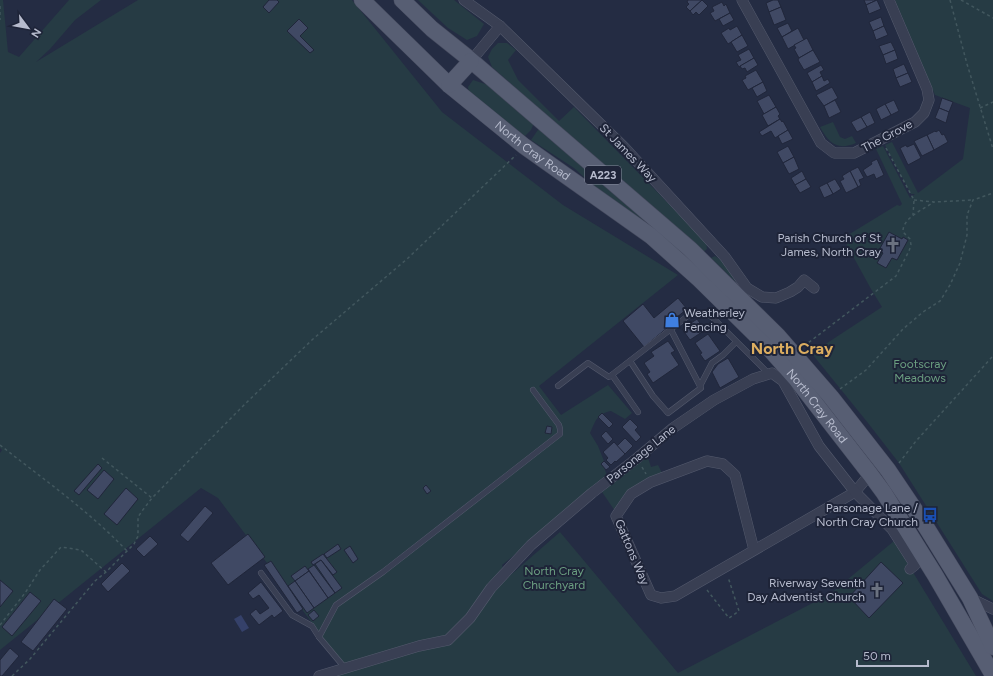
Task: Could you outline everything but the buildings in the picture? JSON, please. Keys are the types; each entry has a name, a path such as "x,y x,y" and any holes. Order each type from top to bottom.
{"main road":[{"name":"North Cray Road","path":"362,0 449,85 524,146 651,236 699,279 767,346 797,380 884,493 935,575 993,675"},
{"name":"North Cray Road","path":"402,0 432,29 690,249 778,336 831,397 888,470 923,522 970,598 993,647"},
{"path":"449,85 471,61"}],"street":[{"name":"St James Way","path":"464,0 500,26 629,153 725,257 747,288 762,297 776,298 798,287 805,277 814,288"},
{"name":"The Grove","path":"742,0 821,143 834,153 854,153 915,122 924,113 929,100 927,89 889,0"},
{"path":"471,61 500,26"},
{"path":"770,374 772,373 783,381 819,446 855,492 892,529 915,565 910,569"},
{"name":"Parsonage Lane","path":"319,676 419,646 448,640 470,618 491,588 531,545 592,493 673,428 714,400 753,379 770,374"},
{"name":"Gattons Way","path":"754,550 735,475 723,464 707,461 651,482 631,494 616,516 651,595 661,598 675,596 855,492 870,474"},
{"path":"970,598 993,609"}],"lane":[{"path":"558,386 588,363 609,377 693,312 712,317 770,374"},
{"path":"671,330 700,386"},
{"path":"630,361 653,396 668,412 701,388 700,386 712,363 723,355 736,342"},
{"path":"612,375 638,412"},
{"path":"319,637 336,605 383,572 560,434 559,425 533,390"},
{"path":"261,573 292,615 312,626 319,637 345,668"}],"path":[{"path":"950,0 967,64 993,150"},
{"path":"961,0 993,18"},
{"path":"0,6 0,20"},
{"path":"980,108 993,102"},
{"path":"884,145 914,200 913,216"},
{"path":"12,676 30,659 96,581 127,552 138,536 138,517 152,498 246,403 307,345 407,259 504,168 524,146"},
{"path":"914,200 934,202 974,200 993,193"},
{"path":"839,390 866,370 903,329 923,312 940,301 950,285 960,263 967,235 967,215 974,200"},
{"path":"802,347 896,276 911,245 910,239 903,232 902,228 907,220 934,202"},
{"path":"899,464 916,442 993,356"},
{"path":"0,445 115,538 127,552"},
{"path":"102,458 152,498"},
{"path":"636,459 651,482"},
{"path":"0,625 25,593 40,570 61,547 81,550 106,572"},
{"path":"700,581 729,618 740,611 724,568"}],"green space":[{"name":"North Cray Churchyard","path":"0,0 3,0 8,52 19,57 69,0 101,0 75,20 50,49 36,62 138,0 352,0 442,112 563,205 678,275 539,386 561,415 608,385 632,413 625,419 611,411 606,412 598,418 590,433 598,446 604,461 601,464 604,467 608,479 502,565 506,579 560,532 678,673 830,594 894,541 976,676 322,676 343,664 218,498 201,488 0,650 0,453 2,450 0,448"},
{"path":"418,0 454,0 484,24 477,36 467,40 448,28"},
{"name":"Footscray Meadows","path":"895,0 993,0 993,601 982,594 899,463 813,355 818,349 882,307 843,238 897,205 900,206 902,204 876,149 883,146 910,198 915,194 911,194 885,145 892,142 918,193 963,159 970,108 935,95"},
{"path":"498,43 507,43 516,50 508,60 518,80 559,121 574,107 706,242 707,249 702,253 492,67 488,57 492,49"},
{"path":"473,80 491,86 534,123 531,130 525,136 469,93 468,87"},
{"path":"833,122 840,137 845,139 852,136 856,143 839,146 830,141 820,127"},
{"path":"540,127 733,298 605,196 574,168 531,140"},
{"path":"715,256 721,260 742,288 711,258"},
{"path":"647,455 651,467 658,465 663,475 621,499 615,511 602,492"}],"water":[{"path":"241,615 249,628 242,632 234,619"}],"place":[{"name":"Parish Church of St James, North Cray","path":"893,245"},
{"name":"Weatherley Fencing","path":"672,320"},
{"name":"Parsonage Lane / North Cray Church","path":"930,515"},
{"name":"Riverway Seventh Day Adventist Church","path":"877,590"}],"district":[{"name":"North Cray","path":"792,348"}]}
